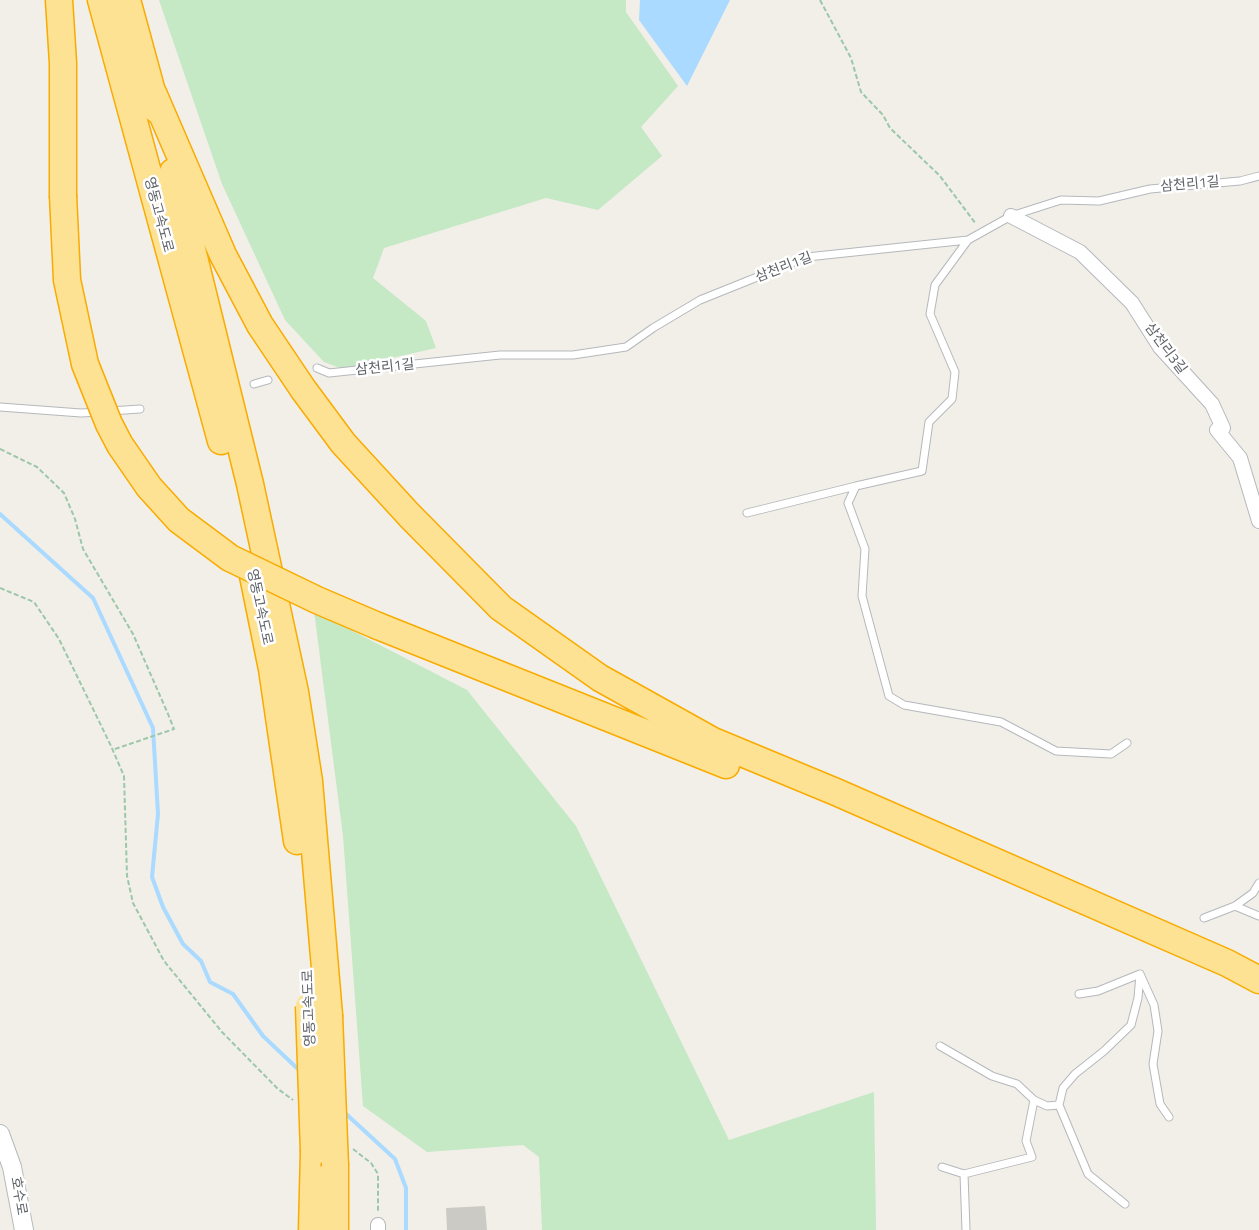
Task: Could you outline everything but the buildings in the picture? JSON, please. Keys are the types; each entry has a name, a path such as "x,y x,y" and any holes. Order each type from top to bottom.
{"highway":[{"path":"59,0 63,63 63,195 68,280 84,364 109,424 138,473 179,520 230,558 378,626 848,814 1128,932 1228,976 1259,994"},
{"name":"영동고속도로","path":"102,0 218,432 245,540 272,669 301,875 308,962 319,1011"},
{"name":"영동고속도로","path":"127,0 250,484 295,692 309,781 319,1011 332,1154 335,1230"},
{"path":"152,93 223,255 260,324 303,390 350,450 410,516 501,608 600,678 713,741 836,792 1218,959 1259,980"},
{"name":"영동고속도로","path":"312,1230 332,1154"}],"street":[{"name":"삼천리3길","path":"1011,216 1080,252 1132,303 1160,347 1212,404 1223,428 1217,430 1240,458 1259,521"},
{"name":"호수로","path":"0,1134 12,1167 24,1230"}],"lane":[{"name":"삼천리1길","path":"317,368 329,373 500,355 573,354 626,347 653,328 700,300 807,257 968,240 1011,216 1061,200 1099,201 1150,189 1240,181 1259,176"},
{"path":"747,514 922,471 929,422 952,399 955,372 930,314 935,285 968,240"},
{"path":"254,384 268,380"},
{"path":"0,408 81,413 140,409"},
{"path":"856,486 848,503 866,549 862,596 889,696 904,706 1002,722 1056,751 1111,754 1127,744"},
{"path":"1204,918 1235,906 1252,893 1259,883"},
{"path":"1235,906 1259,916"},
{"path":"1079,994 1098,991 1140,974"},
{"path":"1125,1204 1088,1174 1059,1104 1063,1088 1075,1074 1131,1025 1138,998 1140,974"},
{"path":"1140,974 1154,1005 1158,1031 1153,1064 1160,1104 1169,1117"},
{"path":"940,1046 992,1076 1017,1084 1034,1100 1047,1106 1059,1104"},
{"path":"942,1167 964,1174 1032,1157 1026,1141 1034,1100"},
{"path":"964,1174 966,1230"}],"path":[{"path":"820,0 850,58 861,92 882,115 890,128 940,176 982,232"},
{"path":"0,449 37,467 64,493 75,519 83,549 133,634 156,682 174,729 112,750"},
{"path":"0,588 34,602 59,639 124,776 127,876 133,903 170,968 222,1032 278,1089 294,1101"},
{"path":"332,1154 371,1162 378,1174 378,1228"}],"green space":[{"path":"159,0 626,0 626,12 678,86 641,127 662,156 598,210 546,198 384,248 373,278 426,321 436,348 343,369 324,362 285,320 222,184"},
{"path":"314,611 467,690 576,826 729,1140 874,1092 876,1230 542,1230 539,1157 523,1145 427,1152 363,1106 343,836"}],"water":[{"path":"640,0 730,0 687,86 639,20"}],"waterway":[{"path":"0,514 93,598 153,728 158,814 152,877 163,907 183,944 201,961 210,982 233,994 263,1036 300,1071"},
{"path":"344,1112 395,1159 406,1188 406,1230"}]}
